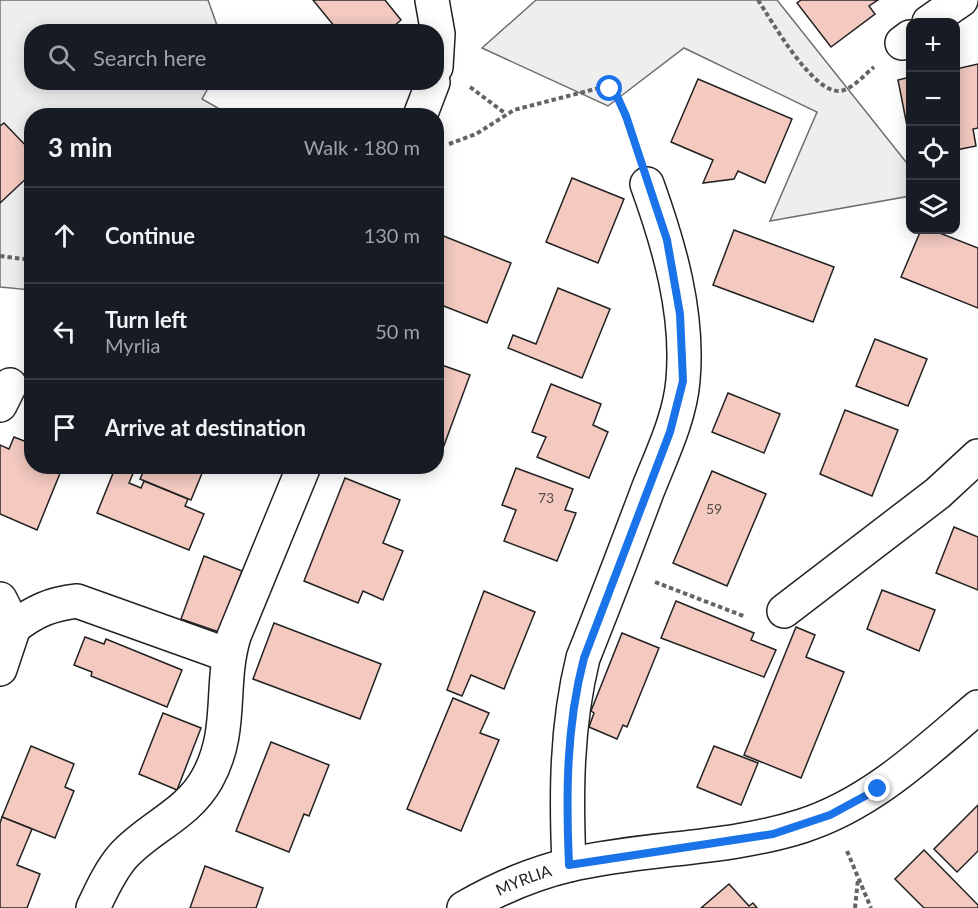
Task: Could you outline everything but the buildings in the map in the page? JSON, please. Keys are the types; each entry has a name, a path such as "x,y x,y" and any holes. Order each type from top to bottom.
{"street":[{"path":"432,0 436,24"},
{"path":"935,18 961,0"},
{"path":"423,108 430,90"},
{"path":"569,865 568,765 575,691 584,658 670,432 683,381 684,349 674,278 667,240 647,184"},
{"path":"784,611 938,493 978,456"},
{"path":"93,908 122,857 183,809 207,780 216,760 226,715 228,655 301,474"},
{"path":"0,667 7,613 35,611 54,603 77,601 228,655"},
{"name":"MYRLIA","path":"464,908 520,880 569,865 741,841 804,826 850,806 878,789 978,707"}],"path":[{"path":"758,0 803,67 829,88 840,91 852,86 906,40"},
{"path":"447,144 476,134 514,110 603,87 616,94 626,116 647,184"},
{"path":"0,256 24,259"},
{"path":"618,568 747,617 770,618 784,611"},
{"path":"847,849 871,908"},
{"path":"855,908 858,879"}],"shaded area":[{"path":"0,0 208,0 217,24 24,24 24,90 207,90 202,99 218,108 24,108 24,289 0,287"},
{"path":"536,0 777,0 906,162 906,197 770,221 817,112 684,48 608,106 482,48"}],"route":[{"path":"610,89 616,94 626,116 667,240 684,349 683,381 678,408 670,432 584,658 575,691 568,755 569,865 613,857 741,841 773,834 804,826 830,815 878,789"}]}
